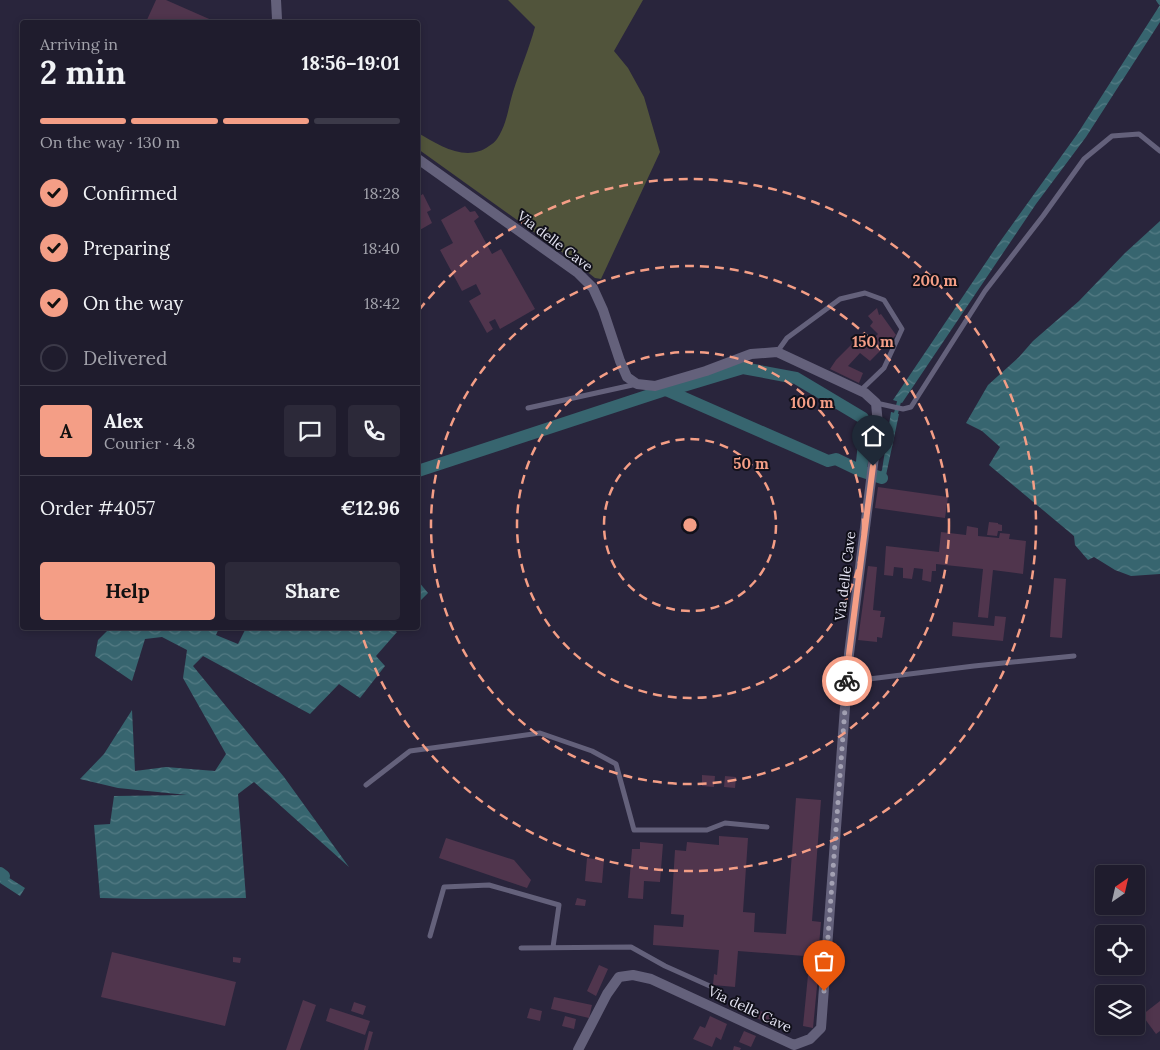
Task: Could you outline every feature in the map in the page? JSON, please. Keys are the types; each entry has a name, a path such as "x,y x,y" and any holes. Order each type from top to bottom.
{"street":[{"path":"276,0 276,20"},
{"name":"Via delle Cave","path":"420,161 578,273 593,288 603,310 623,369 627,377 637,384"},
{"path":"637,384 655,386 706,371 751,354 777,352 865,393 876,403"},
{"name":"Via delle Cave","path":"578,1050 607,994 619,977 633,975 658,982 794,1045 810,1039 821,1028 847,675 878,425 876,403"}],"lane":[{"path":"876,403 903,409 911,407 985,291 1084,159 1112,136 1139,134 1160,151"},
{"path":"777,352 787,338 840,299 865,293 884,300 902,329 884,368 860,391"},
{"path":"528,408 637,384"},
{"path":"847,675 869,679 1074,656"},
{"path":"366,785 410,751 540,733 592,751 616,764 634,830 707,830 725,823 767,827"},
{"path":"430,936 444,887 489,885 559,905 553,947"},
{"path":"521,948 631,947 665,966 712,987"}],"shaded area":[{"path":"508,0 643,0 614,51 628,68 644,97 660,152 601,279 595,278 566,255 420,150 420,134 444,147 462,153 480,151 497,139 505,122 535,27"}],"water":[{"path":"1160,5 1160,22 1086,137 1036,204 902,403 893,400 999,243 1078,133"},
{"path":"1160,221 1160,574 1131,576 1115,570 1094,557 1088,560 1075,545 1074,536 989,465 1000,447 982,431 966,423 988,385 1019,357 1033,341 1079,301 1125,253"},
{"path":"891,412 899,414 883,482 878,477 882,470"},
{"path":"420,583 428,593 420,601"},
{"path":"108,630 218,630 216,635 238,644 245,630 394,630 397,632 376,656 385,666 360,698 339,684 310,714 203,656 193,666 284,777 349,867 254,782 238,794 246,898 100,898 94,825 110,824 114,796 187,795 118,788 80,779 104,754 132,710 135,771 166,767 215,771 226,754 183,678 187,650 162,637 145,639 132,681 95,656 98,640"},
{"path":"3,874 25,888 20,896 0,883 0,878"}],"building":[{"path":"156,0 166,0 211,20 147,20"},
{"path":"423,194 431,210 427,212 432,223 420,230 420,196"},
{"path":"465,206 470,212 475,211 479,217 474,221 492,254 501,249 535,309 500,329 495,319 489,322 493,329 487,333 469,301 481,294 476,284 462,291 440,250 453,243 441,220"},
{"path":"877,308 879,315 881,314 896,335 870,361 860,353 848,366 863,373 859,383 830,369 836,360 861,335 870,342 878,334 870,326 873,322 868,316"},
{"path":"878,487 948,497 945,518 875,508"},
{"path":"989,522 1002,525 1002,531 998,531 997,536 987,535"},
{"path":"967,526 978,528 978,536 999,538 1000,533 1010,534 1009,539 1026,541 1023,574 993,570 988,618 978,617 983,569 936,564 936,571 932,571 931,582 922,580 923,569 914,568 912,579 903,578 903,568 894,567 893,576 884,575 886,546 939,552 941,532 966,535"},
{"path":"868,566 877,567 873,610 881,611 880,617 885,617 882,638 877,637 877,642 858,640"},
{"path":"1054,578 1066,579 1062,638 1050,637"},
{"path":"995,616 1006,617 1003,641 952,636 953,622 994,626"},
{"path":"702,775 715,776 714,787 702,786"},
{"path":"725,776 736,777 735,788 724,787"},
{"path":"796,798 821,800 812,921 821,922 818,957 738,951 735,987 713,985 714,974 717,975 719,950 653,945 654,925 683,927 684,915 671,914 675,850 686,851 687,842 719,845 719,836 748,838 743,912 755,913 754,932 786,934"},
{"path":"446,838 514,860 531,880 527,888 439,858"},
{"path":"640,842 663,844 660,882 644,881 643,899 628,898 632,849 640,849"},
{"path":"587,858 604,860 602,883 585,881"},
{"path":"577,898 586,900 585,906 575,905"},
{"path":"112,952 236,982 225,1026 101,997"},
{"path":"233,957 241,958 240,963 233,962"},
{"path":"599,965 608,969 596,996 587,991"},
{"path":"808,975 818,976 813,1028 803,1026"},
{"path":"554,997 592,1005 589,1018 551,1009"},
{"path":"731,999 790,1023 787,1031 728,1006"},
{"path":"303,1000 316,1005 300,1050 286,1050"},
{"path":"1160,1001 1160,1031 1156,1034 1145,1019 1145,1013"},
{"path":"354,1002 366,1006 363,1015 351,1011"},
{"path":"330,1008 370,1021 365,1035 326,1021"},
{"path":"530,1008 542,1011 540,1021 527,1018"},
{"path":"565,1016 576,1019 574,1029 562,1026"},
{"path":"710,1016 727,1024 721,1040 716,1037 712,1047 693,1039 700,1026 705,1028"},
{"path":"369,1031 373,1032 368,1050 364,1050"},
{"path":"744,1031 756,1036 751,1047 739,1042"},
{"path":"734,1046 741,1048 740,1050 733,1050"}],"waterway":[{"path":"420,470 662,391 743,368 796,378 863,418 866,425 861,471 882,478"},
{"path":"666,390 828,461 836,459 861,471"},
{"path":"895,417 900,398"},
{"path":"0,873 4,876"}],"way so far":[{"path":"824,991 847,681"}],"route":[{"path":"847,681 873,466"}]}
